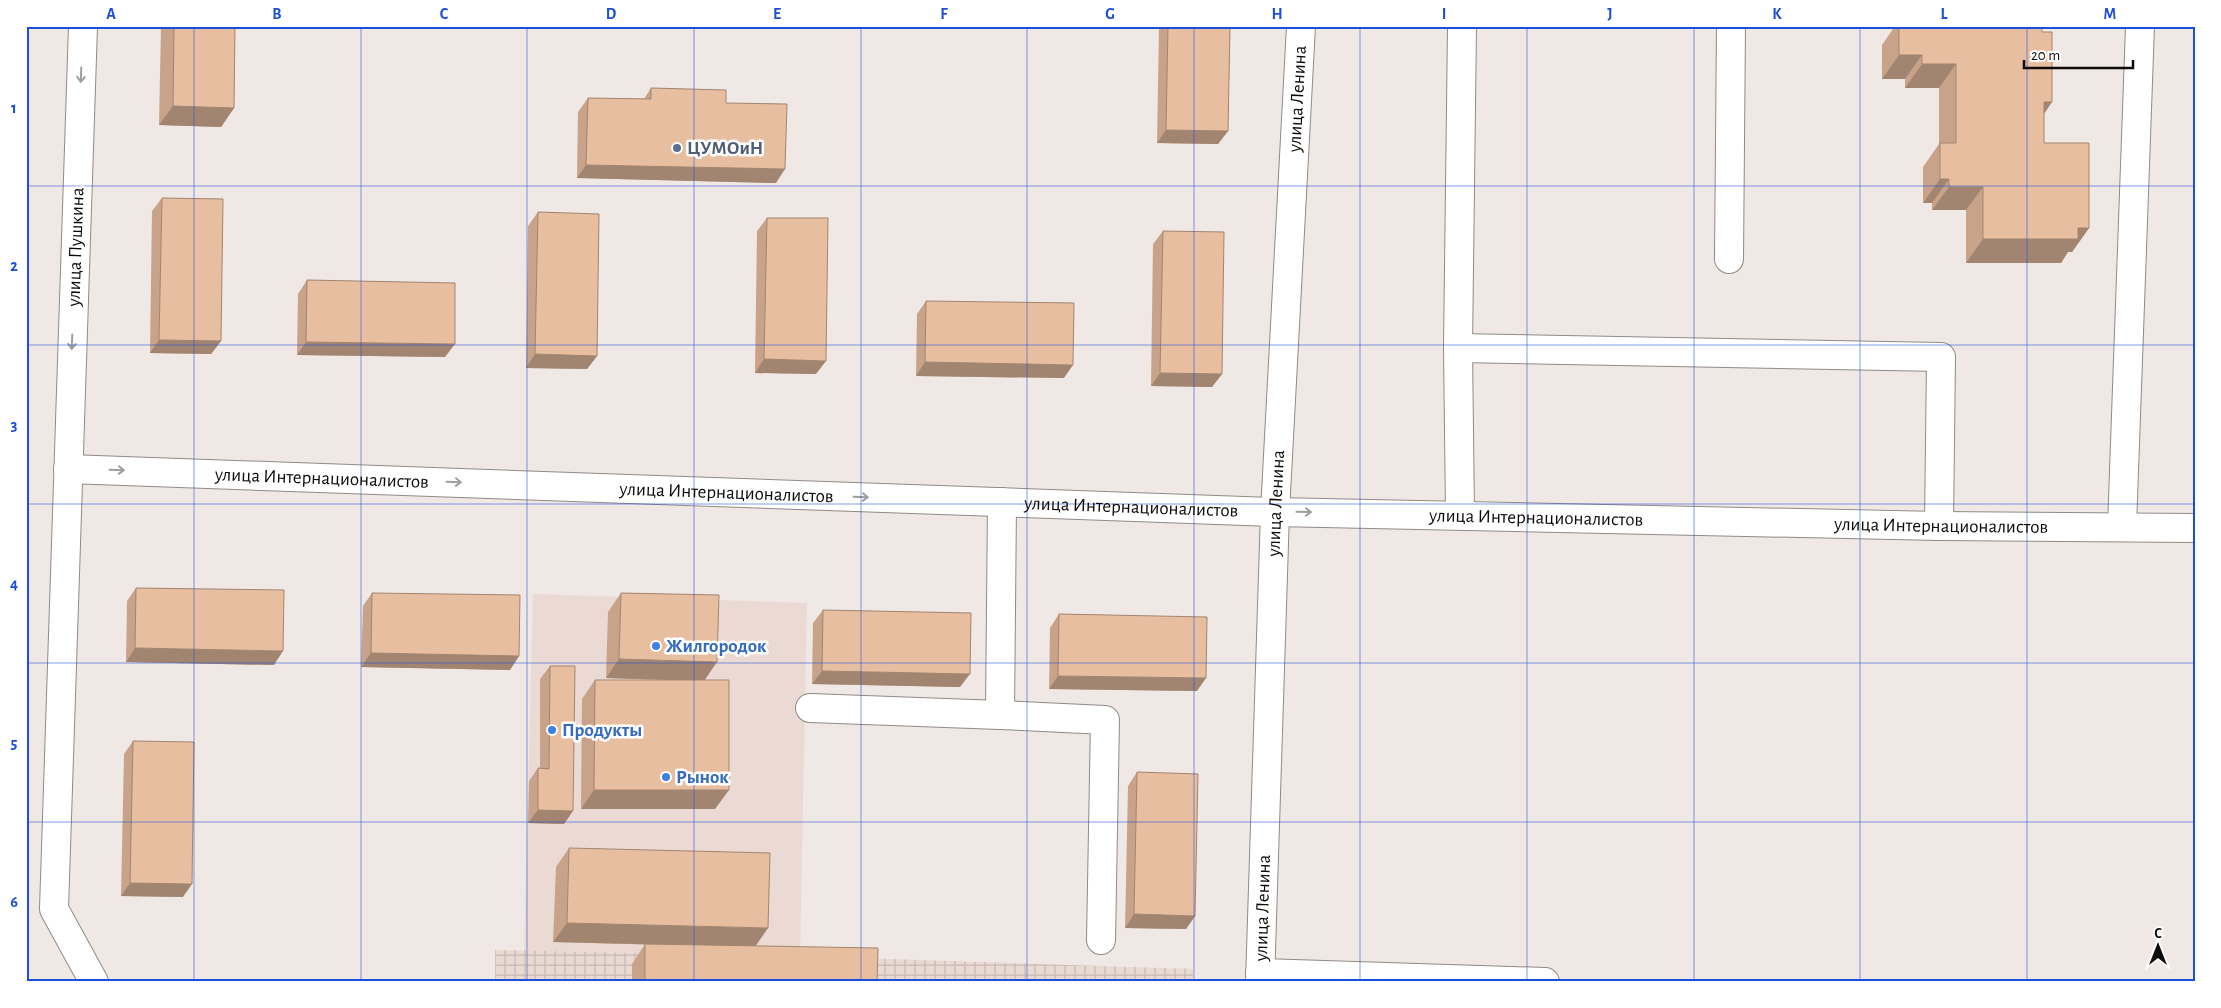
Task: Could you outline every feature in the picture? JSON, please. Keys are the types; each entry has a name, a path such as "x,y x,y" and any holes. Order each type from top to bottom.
{"street":[{"name":"улица Пушкина","path":"83,26 54,909 94,982"},
{"name":"улица Ленина","path":"1260,977 1275,512 1301,26"},
{"path":"1460,515 1458,348 1462,26"},
{"path":"1730,259 1731,26"},
{"path":"2122,527 2140,26"},
{"path":"1458,348 1941,357 1939,526"},
{"name":"улица Интернационалистов","path":"68,469 1275,512 1939,526 2195,528"},
{"path":"1000,715 1002,502"},
{"path":"810,708 1105,720 1101,940"},
{"path":"1260,977 1545,982"}],"shaded area":[{"name":"Рынок","path":"533,594 807,603 800,956 524,951"},
{"path":"495,950 800,956 1193,969 1193,982 495,982"}],"building":[{"path":"174,26 235,26 234,108 173,106"},
{"path":"1168,26 1230,26 1228,131 1166,130"},
{"path":"1899,26 2042,26 2042,32 2052,32 2052,102 2044,102 2044,143 2089,143 2089,228 2078,228 2078,239 1983,239 1983,187 1949,187 1949,179 1940,179 1940,143 1956,143 1956,64 1922,64 1922,55 1899,55"},
{"name":"ЦУМОиН","path":"651,88 726,90 726,103 787,104 785,169 586,165 588,98 651,99"},
{"path":"162,198 223,199 221,341 159,340"},
{"path":"538,212 599,214 597,356 535,354"},
{"path":"767,218 828,218 826,361 764,359"},
{"path":"1163,231 1224,232 1222,374 1160,373"},
{"path":"307,280 455,283 455,344 306,342"},
{"path":"926,301 1074,303 1073,365 925,362"},
{"path":"136,588 284,590 283,651 135,648"},
{"path":"372,593 520,595 519,656 371,653"},
{"name":"Жилгородок","path":"621,593 719,595 717,662 619,659"},
{"path":"823,610 971,613 970,674 822,671"},
{"path":"1059,614 1207,617 1206,678 1058,676"},
{"name":"Продукты","path":"550,666 575,666 573,811 538,810 538,768 549,769"},
{"path":"595,680 729,680 729,790 594,790"},
{"path":"133,741 194,742 192,884 130,883"},
{"path":"1137,772 1198,774 1195,916 1134,914"},
{"path":"569,848 770,853 768,928 567,923"},
{"path":"645,944 878,948 877,982 645,982"}],"place":[{"name":"ЦУМОиН","path":"677,148"},
{"name":"Жилгородок","path":"656,646"},
{"name":"Продукты","path":"552,730"},
{"name":"Рынок","path":"666,777"}]}
